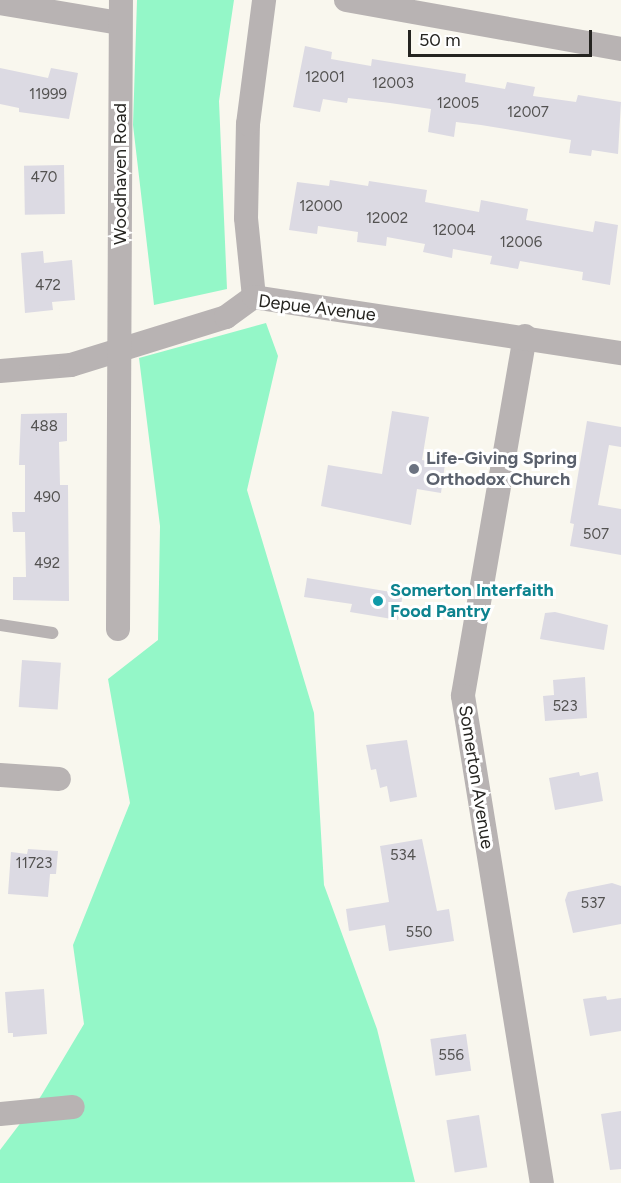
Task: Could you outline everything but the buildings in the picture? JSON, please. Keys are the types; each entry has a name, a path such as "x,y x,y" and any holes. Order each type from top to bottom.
{"street":[{"path":"254,297 246,218 248,124 264,0"},
{"path":"346,0 621,49"},
{"path":"0,3 120,12"},
{"name":"Woodhaven Road","path":"120,12 121,348"},
{"name":"Depue Avenue","path":"0,371 71,365 226,317 254,297 525,336 621,353"},
{"name":"Somerton Avenue","path":"525,336 464,696 542,1183"},
{"path":"117,629 121,348"},
{"path":"0,775 59,779"},
{"path":"0,1114 74,1107"}],"lane":[{"path":"0,625 52,633"}],"green space":[{"path":"137,0 234,0 219,101 227,289 154,305 133,125"},
{"path":"266,323 278,356 247,490 314,713 324,885 377,1029 415,1182 0,1183 0,1150 41,1096 84,1024 73,945 130,803 108,679 158,640 160,526 139,358"}],"place":[{"name":"Life-Giving Spring Orthodox Church","path":"414,469"},
{"name":"Somerton Interfaith Food Pantry","path":"378,601"}]}
